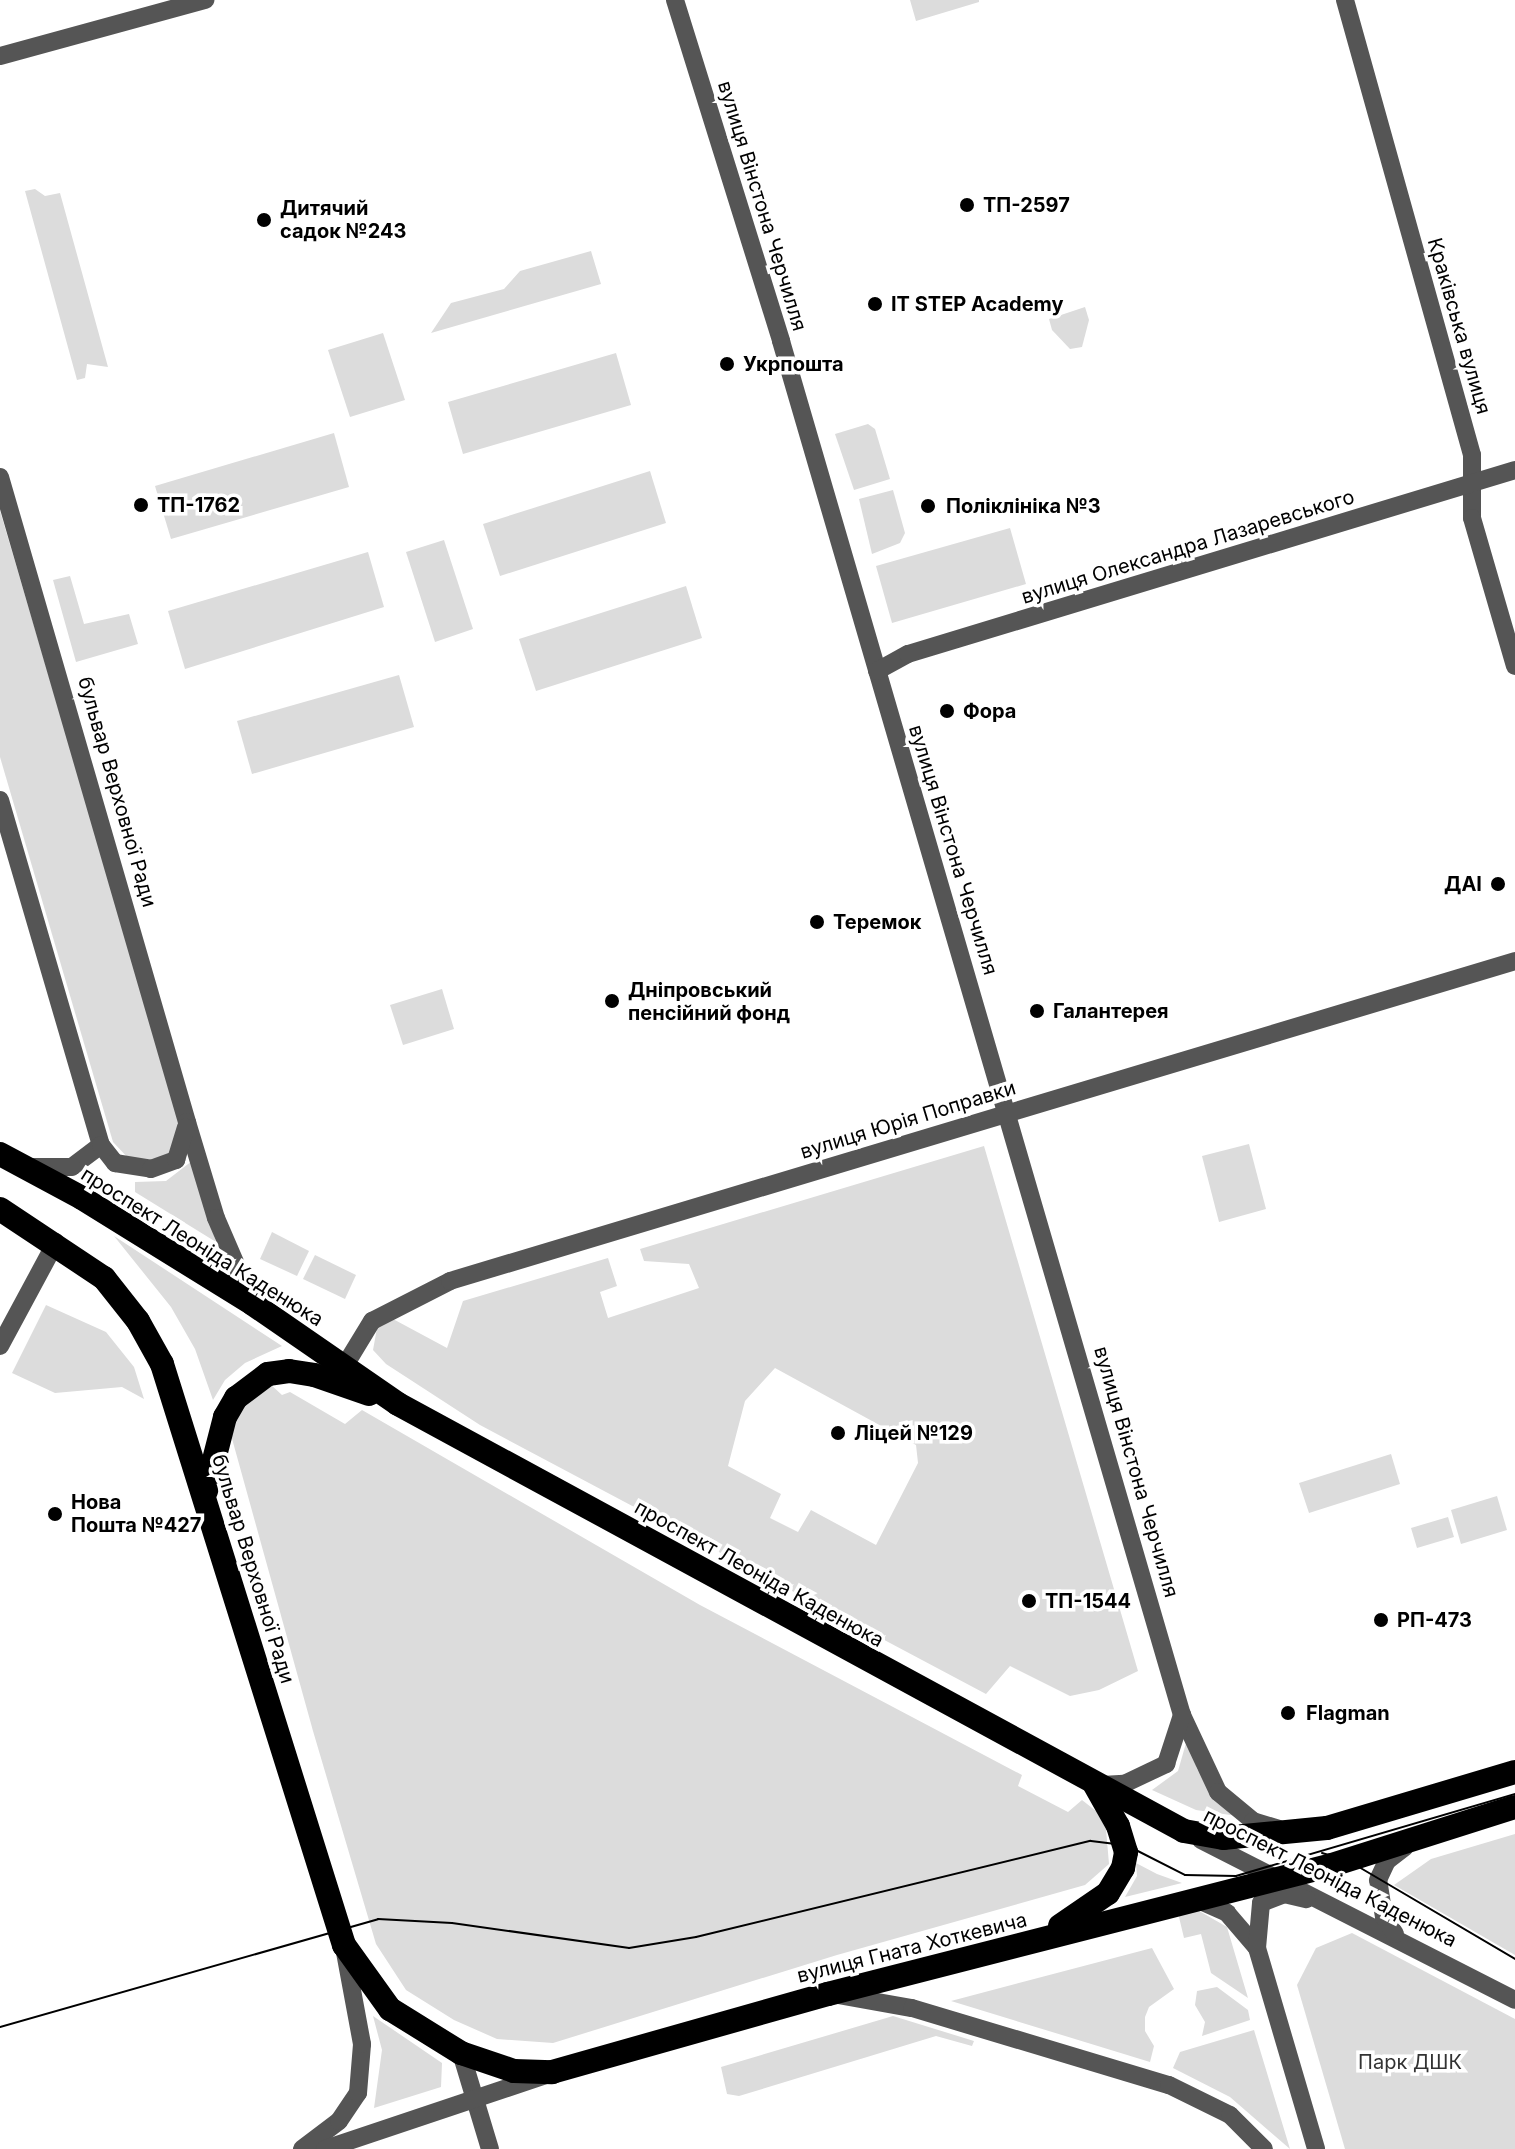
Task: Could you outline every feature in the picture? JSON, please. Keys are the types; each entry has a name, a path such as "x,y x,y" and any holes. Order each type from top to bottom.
{"highway":[{"name":"проспект Леоніда Каденюка","path":"0,1154 253,1304 398,1404 1094,1785 1184,1831"},
{"path":"0,1209 56,1242"},
{"name":"бульвар Верховної Ради","path":"56,1242 104,1278 138,1321 162,1364 205,1493 344,1945 390,2009 461,2053 514,2071 552,2072"},
{"path":"205,1493 225,1417 236,1398 268,1374 289,1371 314,1375 398,1404"},
{"path":"1184,1831 1223,1838 1293,1834 1515,1772"},
{"path":"1033,1942 1108,1893 1123,1868 1126,1852 1118,1826 1094,1785"},
{"name":"вулиця Гната Хоткевича","path":"552,2072 828,1994 1416,1839 1515,1807"}],"street":[{"path":"0,56 205,0"},
{"name":"вулиця Вінстона Черчилля","path":"675,0 877,671 1182,1715 1218,1792 1253,1821 1293,1834"},
{"name":"Краківська вулиця","path":"1345,0 1472,455 1472,518 1515,666"},
{"name":"вулиця Олександра Лазаревського","path":"877,671 908,654 1515,470"},
{"name":"бульвар Верховної Ради","path":"0,477 216,1218 253,1304"},
{"path":"0,800 101,1145 115,1163 134,1169 165,1165 182,1149 187,1122"},
{"name":"вулиця Юрія Поправки","path":"344,1367 372,1321 450,1281 1515,961"},
{"path":"24,1166 72,1167 101,1145"},
{"path":"0,1346 56,1242"},
{"path":"1094,1785 1124,1784 1166,1764 1182,1715"},
{"name":"проспект Леоніда Каденюка","path":"1184,1831 1515,2000"},
{"path":"1396,1937 1384,1917 1378,1880 1387,1861 1416,1839"},
{"path":"1316,2149 1257,1948 1257,1912 1271,1896 1284,1894 1336,1906"},
{"path":"1196,1899 1227,1913 1257,1948"},
{"name":"бульвар Верховної Ради","path":"302,2149 339,2121 358,2093 363,2070 344,1945"},
{"path":"828,1994 912,2008 1169,2085 1230,2115 1264,2149"},
{"path":"461,2053 490,2149"},
{"name":"вулиця Гната Хоткевича","path":"325,2149 477,2102 552,2072"}],"green space":[{"path":"910,0 979,0 979,2 916,21"},
{"path":"35,189 45,196 60,193 108,367 87,364 85,378 77,380 25,191"},
{"path":"591,251 601,284 431,333 451,303 504,289 520,271"},
{"path":"1085,307 1089,320 1082,347 1070,349 1052,330 1049,319"},
{"path":"383,333 405,400 350,417 328,350"},
{"path":"616,353 631,405 463,454 448,402"},
{"path":"868,424 875,429 890,479 854,490 835,434"},
{"path":"334,433 349,487 171,539 155,486"},
{"path":"650,471 666,523 500,576 483,524"},
{"path":"893,490 905,533 900,543 872,554 859,499"},
{"path":"0,511 180,1119 172,1152 152,1163 129,1159 113,1142 0,757"},
{"path":"1010,528 1026,584 892,623 876,566"},
{"path":"444,540 473,629 435,642 406,552"},
{"path":"368,552 384,607 185,669 168,611"},
{"path":"70,576 84,624 129,614 138,644 76,662 53,580"},
{"path":"686,586 702,638 536,691 519,639"},
{"path":"399,675 414,727 252,774 237,721"},
{"path":"442,989 454,1029 403,1045 390,1005"},
{"path":"1249,1144 1266,1209 1219,1222 1202,1156"},
{"name":"Ліцей №129","path":"984,1146 1138,1671 1099,1690 1070,1696 1010,1666 986,1694 480,1425 386,1364 373,1350 377,1328 393,1319 447,1348 463,1301 608,1258 617,1286 600,1292 608,1318 699,1288 689,1264 644,1261 640,1249","holes":["775,1368 916,1445 918,1463 876,1545 811,1510 798,1532 770,1518 781,1494 728,1466 745,1401"]},
{"path":"192,1161 216,1242 135,1192 135,1182 166,1181"},
{"path":"272,1232 309,1251 297,1276 260,1259"},
{"path":"114,1236 282,1346 245,1363 225,1380 213,1400 195,1349 171,1307"},
{"path":"315,1255 356,1275 345,1299 303,1279"},
{"path":"46,1305 106,1332 134,1367 144,1399 122,1387 55,1393 12,1373"},
{"path":"269,1383 282,1395 290,1392 345,1424 362,1410 700,1605 1022,1775 1018,1786 1068,1812 1082,1800 1096,1811 1106,1829 1109,1864 1085,1885 837,1955 553,2043 497,2039 454,2020 406,1990 376,1944 313,1731 231,1435 243,1405"},
{"path":"1391,1454 1400,1484 1309,1513 1299,1483"},
{"path":"1497,1496 1507,1530 1461,1544 1451,1510"},
{"path":"1448,1517 1454,1537 1417,1548 1411,1528"},
{"path":"1188,1736 1197,1769 1217,1797 1244,1817 1196,1810 1152,1790 1178,1771"},
{"path":"1515,1834 1515,1955 1394,1885 1431,1859"},
{"path":"1136,1863 1182,1883 1125,1897 1137,1876"},
{"path":"1194,1908 1227,1927 1248,1998 1211,1973 1201,1934 1184,1938 1178,1913"},
{"name":"Парк ДШК","path":"1352,1933 1515,2019 1515,2149 1345,2149 1297,1985 1316,1948"},
{"path":"1152,1948 1174,1989 1149,2007 1145,2017 1145,2031 1154,2046 1150,2062 951,2001"},
{"path":"1217,1987 1248,2010 1250,2020 1202,2036 1205,2022 1195,2005 1197,1991"},
{"path":"373,2016 442,2063 441,2087 374,2108 382,2050"},
{"path":"893,2016 974,2041 972,2046 936,2036 739,2096 727,2094 721,2067"},
{"path":"1254,2030 1290,2149 1230,2097 1173,2068 1180,2052"}],"tram line":[{"path":"0,2027 378,1919 452,1923 629,1948 696,1937 1091,1841 1126,1845 1185,1875 1236,1876 1515,1794"},
{"path":"1322,1853 1347,1860 1515,1959"}],"place":[{"name":"ТП-2597","path":"967,205"},
{"name":"Дитячий садок №243","path":"264,220"},
{"name":"IT STEP Academy","path":"875,304"},
{"name":"Укрпошта","path":"727,364"},
{"name":"ТП-1762","path":"141,505"},
{"name":"Поліклініка №3","path":"928,506"},
{"name":"Фора","path":"947,711"},
{"name":"ДАІ","path":"1498,884"},
{"name":"Теремок","path":"817,922"},
{"name":"Дніпровський пенсійний фонд","path":"612,1001"},
{"name":"Галантерея","path":"1037,1011"},
{"name":"Ліцей №129","path":"838,1433"},
{"name":"Нова Пошта №427","path":"55,1514"},
{"name":"ТП-1544","path":"1029,1601"},
{"name":"РП-473","path":"1381,1620"},
{"name":"Flagman","path":"1288,1713"}]}
